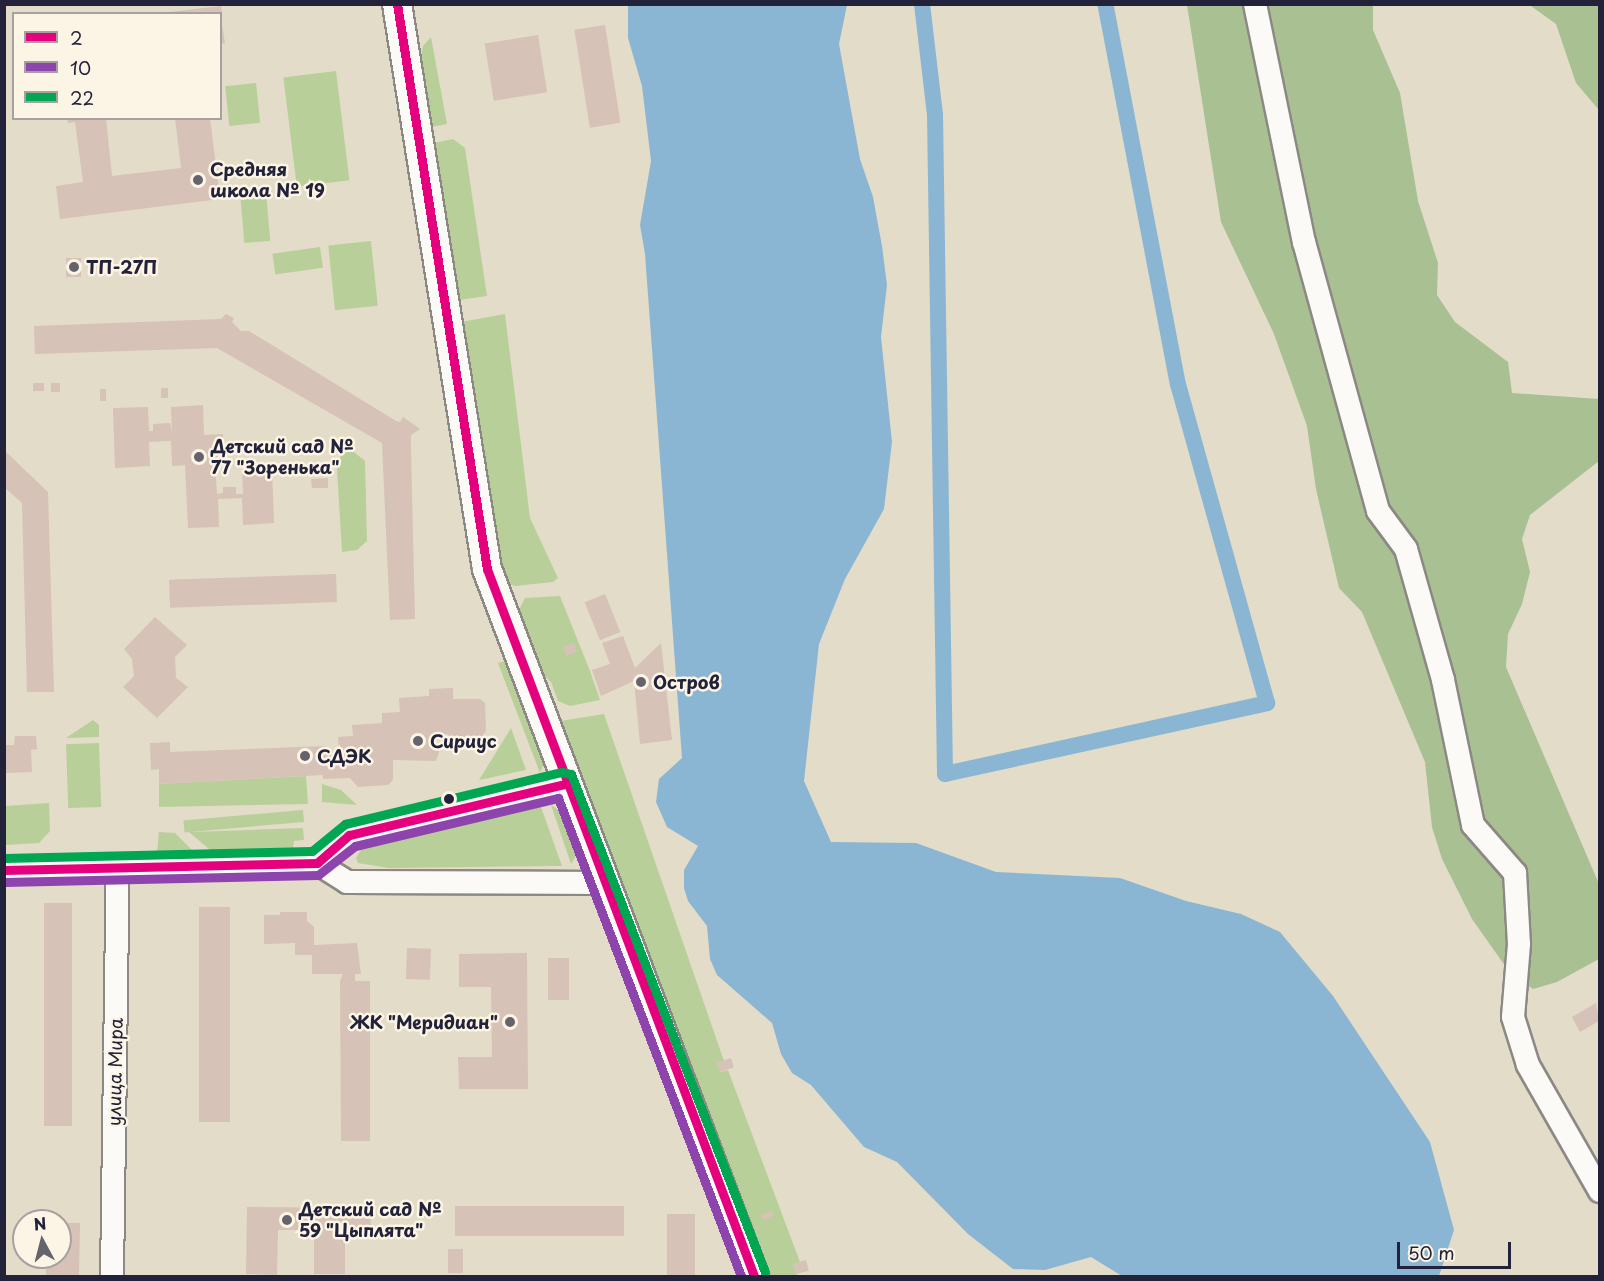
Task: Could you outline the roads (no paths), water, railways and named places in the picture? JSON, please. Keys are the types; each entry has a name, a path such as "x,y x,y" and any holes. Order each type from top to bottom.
{"main road":[{"path":"397,4 482,547 565,783 754,1276"}],"street":[{"path":"1256,4 1304,242 1378,512 1406,549 1443,680 1473,825 1515,873 1519,944 1513,1017 1528,1065 1599,1191"},
{"path":"317,863 349,835 565,783"},
{"path":"4,870 317,863 347,882 603,883"},
{"name":"улица Мира","path":"112,1276 118,868"}],"water":[{"path":"628,5 847,5 839,44 860,159 873,197 882,246 887,285 881,337 892,442 884,509 845,579 819,644 804,781 831,842 916,843 996,872 1120,878 1186,901 1241,914 1280,932 1333,996 1430,1142 1454,1230 1439,1276 1122,1276 1091,1257 1045,1270 1013,1269 968,1234 897,1162 864,1147 811,1085 792,1073 781,1054 772,1023 717,975 710,959 707,926 688,901 684,888 684,870 698,846 667,827 656,802 659,779 682,758 645,254 640,225 651,161 642,86 628,38"}],"waterway":[{"path":"922,4 935,115 945,774 1267,703 1178,385 1105,4"}],"place":[{"name":"Средняя школа № 19","path":"198,180"},
{"name":"ТП-27П","path":"74,267"},
{"name":"Детский сад № 77 \"Зоренька\"","path":"199,457"},
{"name":"Остров","path":"641,682"},
{"name":"Сириус","path":"418,741"},
{"name":"СДЭК","path":"305,756"},
{"name":"ЖК \"Меридиан\"","path":"510,1022"},
{"name":"Детский сад № 59 \"Цыплята\"","path":"287,1220"}]}
